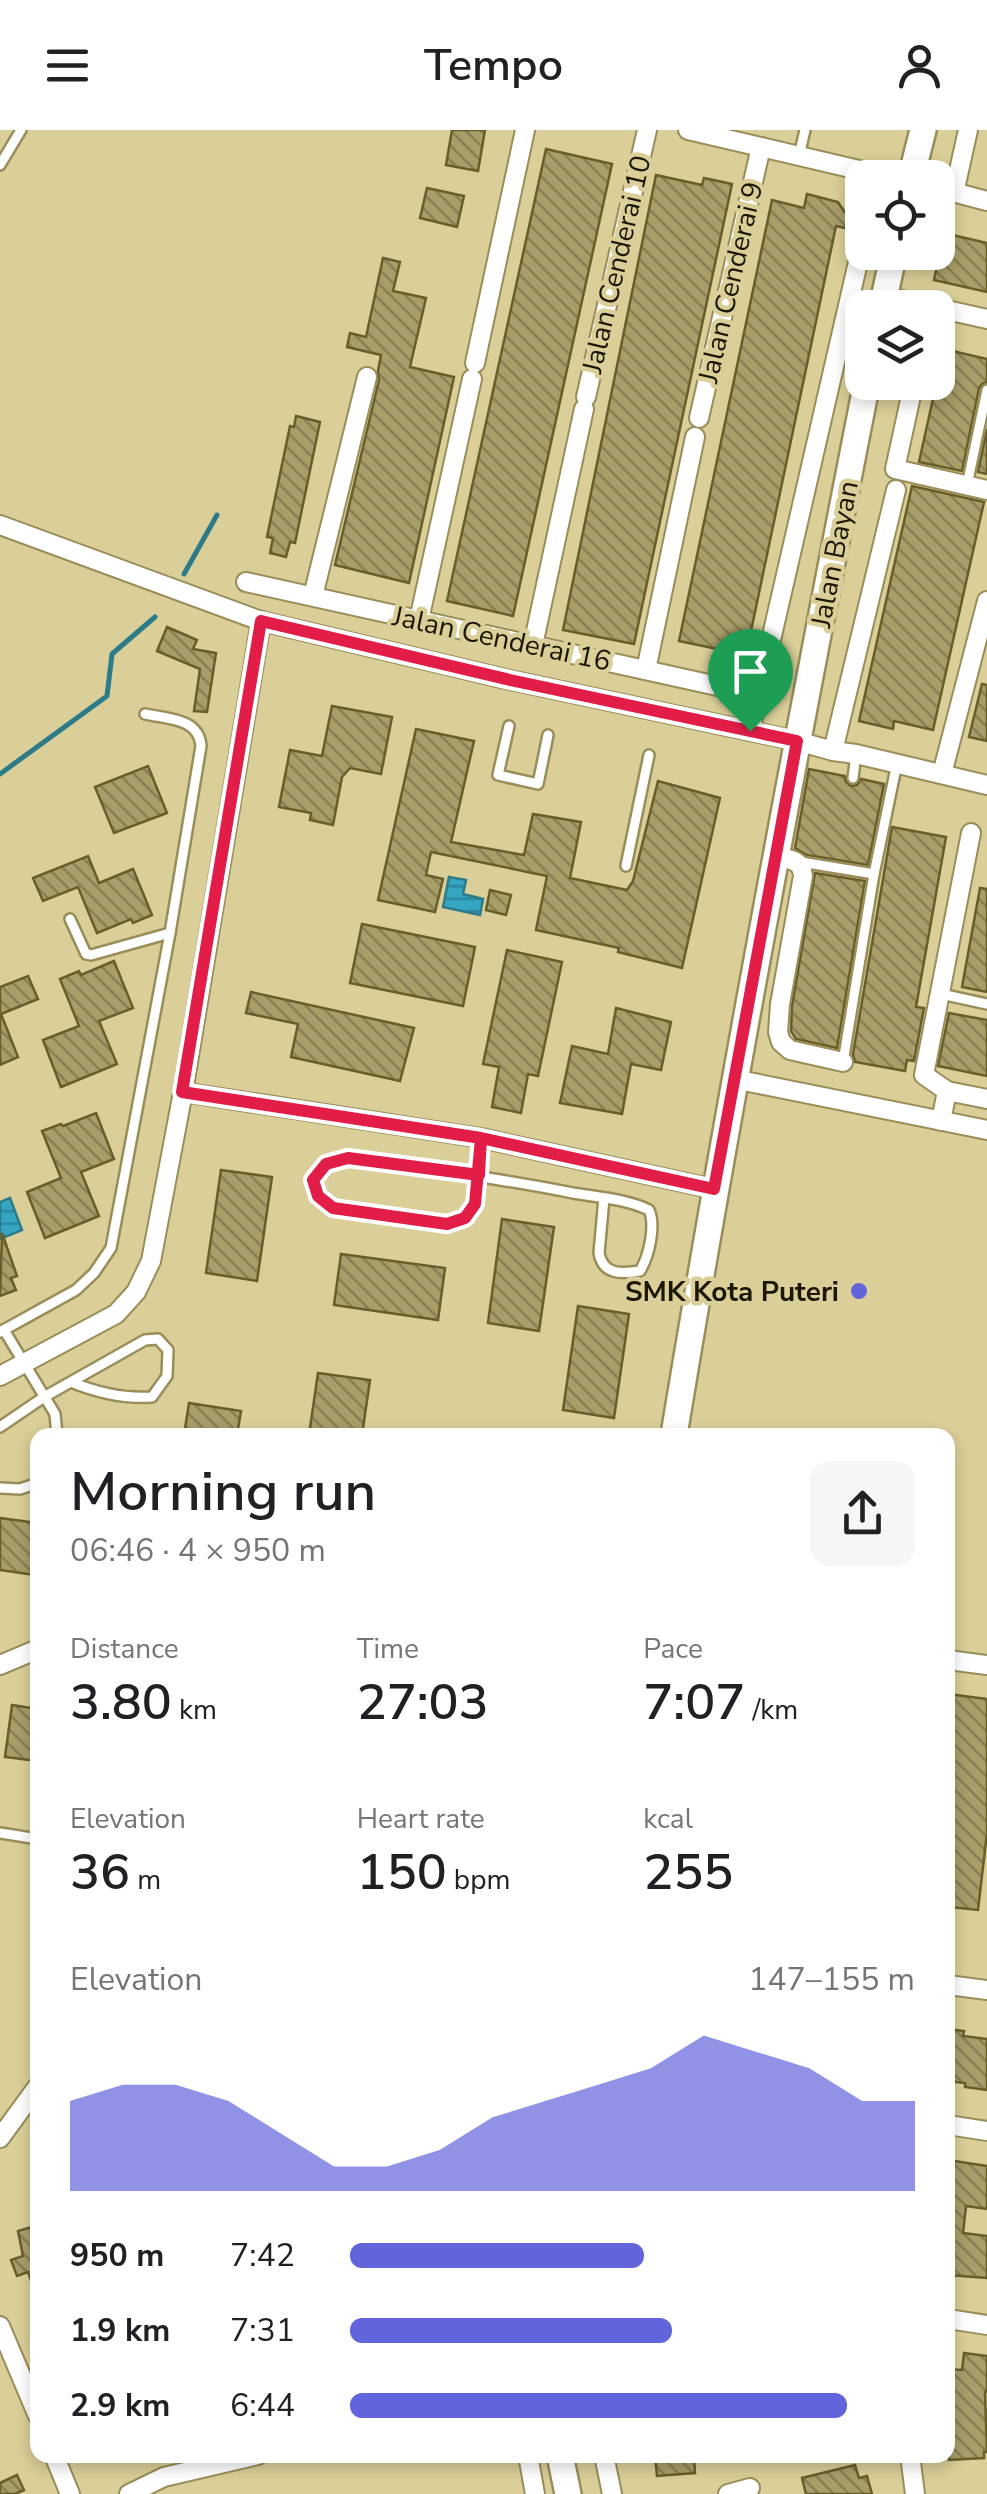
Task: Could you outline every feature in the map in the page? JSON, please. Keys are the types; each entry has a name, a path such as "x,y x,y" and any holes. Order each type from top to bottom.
{"street":[{"path":"419,620 525,130"},
{"name":"Jalan Cenderai 10","path":"533,645 647,130"},
{"path":"688,130 845,168"},
{"path":"915,160 922,130"},
{"path":"955,166 968,130"},
{"name":"Jalan Cenderai 9","path":"646,670 760,147"},
{"path":"955,193 987,202"},
{"path":"750,731 856,270"},
{"path":"955,312 987,319"},
{"path":"313,596 367,376"},
{"name":"Jalan Bayan","path":"675,1428 734,1079 787,859 797,741 863,400"},
{"path":"910,400 895,469 987,490"},
{"path":"833,752 896,490"},
{"path":"0,525 261,621 987,785"},
{"name":"Jalan Cenderai 16","path":"246,582 758,694"},
{"path":"942,774 987,600"},
{"path":"0,1376 116,1314 136,1292 151,1261 261,621"},
{"path":"972,833 924,1075 947,1091 987,1099"},
{"path":"787,859 803,868 804,876 778,1032 790,1050 844,1062"},
{"path":"734,1079 987,1130"},
{"path":"941,1121 947,1091"},
{"path":"182,1092 481,1138 714,1189"},
{"path":"0,1665 30,1652"},
{"path":"955,1661 987,1665"},
{"path":"955,1986 987,1990"},
{"path":"0,2138 30,2097"},
{"path":"955,2127 987,2131"},
{"path":"955,2321 987,2325"},
{"path":"0,2326 30,2397"},
{"path":"57,2463 70,2494"},
{"path":"129,2494 164,2477 224,2463"},
{"path":"529,2463 535,2494"},
{"path":"562,2463 568,2494"},
{"path":"606,2463 612,2494"},
{"path":"911,2463 915,2494"},
{"path":"728,2494 750,2488"}],"lane":[{"path":"0,165 20,130"},
{"path":"799,156 805,130"},
{"path":"967,486 987,390"},
{"path":"56,1428 54,1414 2,1331 76,1290 94,1273 110,1248 201,746 200,734 192,725 145,714"},
{"path":"508,726 498,775 538,784 548,736"},
{"path":"853,778 856,754"},
{"path":"626,866 649,755"},
{"path":"844,1062 896,763"},
{"path":"787,859 874,874"},
{"path":"70,919 86,954 91,955 170,933"},
{"path":"940,994 987,1004"},
{"path":"481,1138 479,1175 475,1204 465,1218 447,1224 333,1208 318,1196 313,1180 326,1164 348,1158 479,1175 604,1198 641,1206 652,1214 646,1260 640,1270 624,1273 608,1269 600,1262 604,1198"},
{"path":"0,1427 44,1397 70,1382 145,1340 158,1339 168,1350 167,1376 152,1397 130,1399 70,1382"},
{"path":"0,1488 30,1485"},
{"path":"0,1832 30,1838"}],"water":[{"path":"449,877 466,880 463,894 483,899 480,915 443,907"},
{"path":"10,1198 22,1230 0,1239 0,1202"}],"building":[{"path":"452,130 485,130 478,171 446,165"},
{"path":"546,149 612,164 513,616 447,601"},
{"path":"656,175 702,185 704,178 732,184 634,644 563,630"},
{"path":"427,188 464,196 457,227 420,218"},
{"path":"807,194 838,202 845,212 845,228 836,226 746,655 679,641 772,200 804,208"},
{"path":"955,236 987,243 987,292 934,280 936,270 955,270"},
{"path":"383,258 400,262 393,291 426,298 410,367 454,377 409,583 335,565 379,380 381,355 347,347 350,333 366,337"},
{"path":"955,352 987,359 987,382 979,388 962,471 919,462 933,400 955,400"},
{"path":"296,416 320,422 295,543 290,542 286,557 270,553 273,538 267,537 290,426 294,427"},
{"path":"987,429 987,474 978,472"},
{"path":"912,486 984,502 933,730 894,721 893,729 859,721"},
{"path":"167,627 197,640 193,649 216,653 207,712 194,711 200,669 157,651"},
{"path":"982,684 987,685 987,741 969,737"},
{"path":"332,706 392,717 381,774 350,768 342,777 333,825 310,820 311,813 279,807 290,750 322,756"},
{"path":"416,729 474,741 451,842 524,855 533,814 581,822 570,878 627,890 633,881 658,781 720,798 682,968 618,952 619,948 536,930 547,876 431,852 426,875 443,879 435,912 378,900"},
{"path":"148,766 167,813 114,833 95,787"},
{"path":"809,769 845,776 851,786 861,779 884,784 868,865 807,855 795,848"},
{"path":"892,827 946,837 916,1007 924,1008 914,1061 907,1060 905,1071 855,1062 853,1054"},
{"path":"88,856 99,883 133,869 152,915 97,933 78,887 43,901 33,878"},
{"path":"815,873 865,881 837,1048 796,1039 791,1031"},
{"path":"980,888 987,889 987,992 962,987"},
{"path":"490,890 511,895 506,915 486,910"},
{"path":"362,924 475,947 463,1006 350,983"},
{"path":"507,950 562,962 538,1076 528,1074 521,1113 492,1107 499,1067 483,1064"},
{"path":"114,961 133,1008 99,1021 117,1064 61,1087 43,1040 79,1026 60,979"},
{"path":"28,976 38,999 1,1014 18,1057 0,1065 0,987"},
{"path":"251,992 414,1028 400,1081 291,1057 298,1024 246,1013"},
{"path":"616,1008 671,1022 661,1070 631,1064 622,1114 560,1103 572,1046 608,1054"},
{"path":"949,1013 987,1020 987,1076 938,1066"},
{"path":"96,1113 114,1159 81,1172 99,1216 45,1238 27,1192 61,1178 42,1131"},
{"path":"221,1170 272,1177 257,1281 206,1273"},
{"path":"502,1219 554,1227 539,1331 488,1323"},
{"path":"2,1233 17,1276 11,1278 16,1290 0,1296"},
{"path":"341,1254 445,1268 438,1320 334,1305"},
{"path":"578,1306 629,1314 614,1418 563,1410"},
{"path":"318,1373 370,1380 363,1428 310,1428"},
{"path":"189,1403 241,1411 238,1428 185,1428"},
{"path":"0,1518 30,1522 30,1574 0,1570"},
{"path":"955,1695 987,1699 987,1833 978,1910 955,1908"},
{"path":"12,1705 30,1708 30,1760 5,1757"},
{"path":"955,2030 964,2031 963,2036 987,2039 987,2090 965,2087 965,2083 955,2082"},
{"path":"955,2161 987,2166 987,2209 966,2206 963,2233 987,2236 987,2278 955,2276"},
{"path":"30,2227 30,2278 28,2272 17,2276 11,2260 23,2256 18,2231"},
{"path":"964,2353 987,2356 984,2458 955,2460 955,2370 962,2370"},
{"path":"656,2463 694,2463 695,2473 657,2476"},
{"path":"855,2465 859,2478 867,2476 872,2494 806,2494 802,2478"},
{"path":"17,2475 24,2490 0,2494 0,2483"}],"waterway":[{"path":"184,574 217,515"},
{"path":"0,774 107,696 112,654 155,617"}],"place":[{"name":"SMK Kota Puteri","path":"859,1291"}],"route":[{"path":"750,731 261,621 182,1092 481,1138 479,1175 348,1158 326,1164 313,1180 318,1196 333,1208 447,1224 465,1218 475,1204 479,1175 481,1138 714,1189 797,741 750,731"}]}
